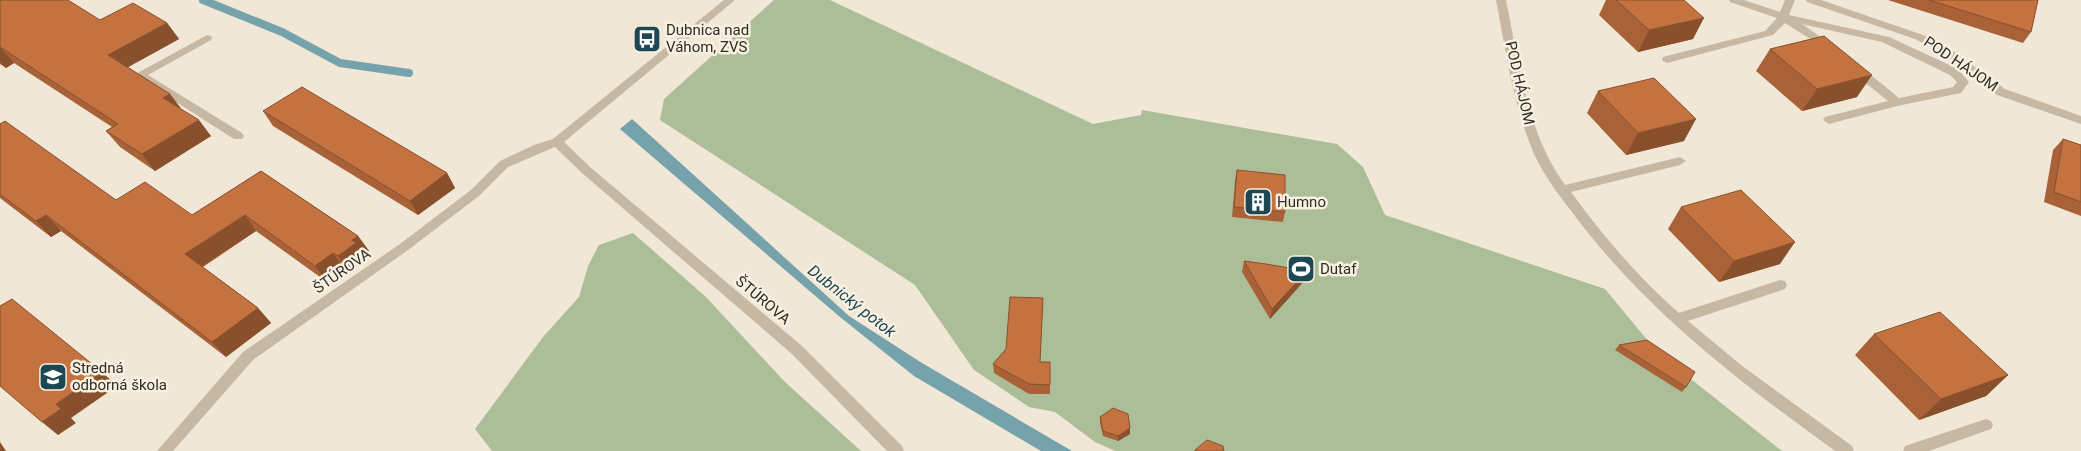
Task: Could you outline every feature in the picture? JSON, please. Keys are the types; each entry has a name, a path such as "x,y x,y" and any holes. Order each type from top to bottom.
{"street":[{"name":"ŠTÚROVA","path":"164,451 248,356 404,247 475,192 504,164 538,148 557,142 730,0"},
{"name":"POD HÁJOM","path":"1501,0 1524,114 1540,155 1562,190 1597,238 1677,319 1765,394 1847,451"},
{"path":"1734,0 1784,17 1885,39 1954,72 1964,82 1957,90 1896,102 1829,120"},
{"path":"1666,59 1769,33 1778,28 1790,0"},
{"name":"POD HÁJOM","path":"1811,0 1920,36 1945,50 2001,92 2081,120"},
{"path":"1784,17 1843,58 1896,102"},
{"path":"207,38 140,75 238,136"},
{"name":"ŠTÚROVA","path":"557,142 586,170 797,350 897,451"},
{"path":"1562,190 1680,161"},
{"path":"1677,319 1780,284"},
{"path":"1910,451 1986,425"}],"green space":[{"name":"Dutaf","path":"774,0 830,0 1093,124 1141,115 1142,110 1337,144 1363,167 1385,215 1605,289 1658,353 1782,451 1115,451 1095,442 1055,412 1029,407 974,370 915,285 660,120 664,99"},
{"path":"633,233 706,297 785,382 861,451 492,451 475,429 543,337 579,297 588,266 599,245"}],"water":[{"path":"632,119 849,316 922,363 1072,451 1041,451 914,376 840,317 620,129"}],"building":[{"path":"0,0 68,0 100,20 133,3 167,23 108,55 170,94 163,98 199,120 142,154 106,131 118,124 0,47"},
{"path":"1616,0 1684,0 1704,18 1649,30"},
{"path":"1929,0 2038,0 2031,32"},
{"path":"1824,36 1872,75 1817,89 1770,49"},
{"path":"1654,78 1696,119 1638,133 1598,91"},
{"path":"302,87 447,173 410,201 263,111"},
{"path":"5,121 116,200 145,182 192,215 261,171 358,236 352,240 356,243 338,256 333,253 315,266 245,215 185,254 258,308 212,342 46,215 36,221 0,194 0,124"},
{"path":"2063,139 2081,145 2081,202 2054,192"},
{"name":"Humno","path":"1237,170 1285,175 1285,212 1234,207"},
{"path":"1741,190 1795,242 1734,261 1681,207"},
{"path":"1244,261 1266,264 1307,271 1272,309"},
{"path":"1010,297 1043,298 1040,362 1050,362 1050,385 1029,384 993,364 1006,349"},
{"name":"Stredná odborná škola","path":"12,299 102,372 56,404 61,409 42,422 0,386 0,306"},
{"path":"1940,312 2008,375 1941,399 1874,334"},
{"path":"1647,340 1695,372 1686,387 1619,345"},
{"path":"1113,408 1128,414 1130,428 1118,436 1103,431 1100,417"},
{"path":"1207,440 1223,446 1224,451 1195,451"}],"waterway":[{"name":"Dubnický potok","path":"203,0 282,32 340,63 409,73"}],"place":[{"name":"Dubnica nad Váhom, ZVS","path":"647,39"},
{"name":"Humno","path":"1258,202"},
{"name":"Dutaf","path":"1301,269"},
{"name":"Stredná odborná škola","path":"53,377"}]}
